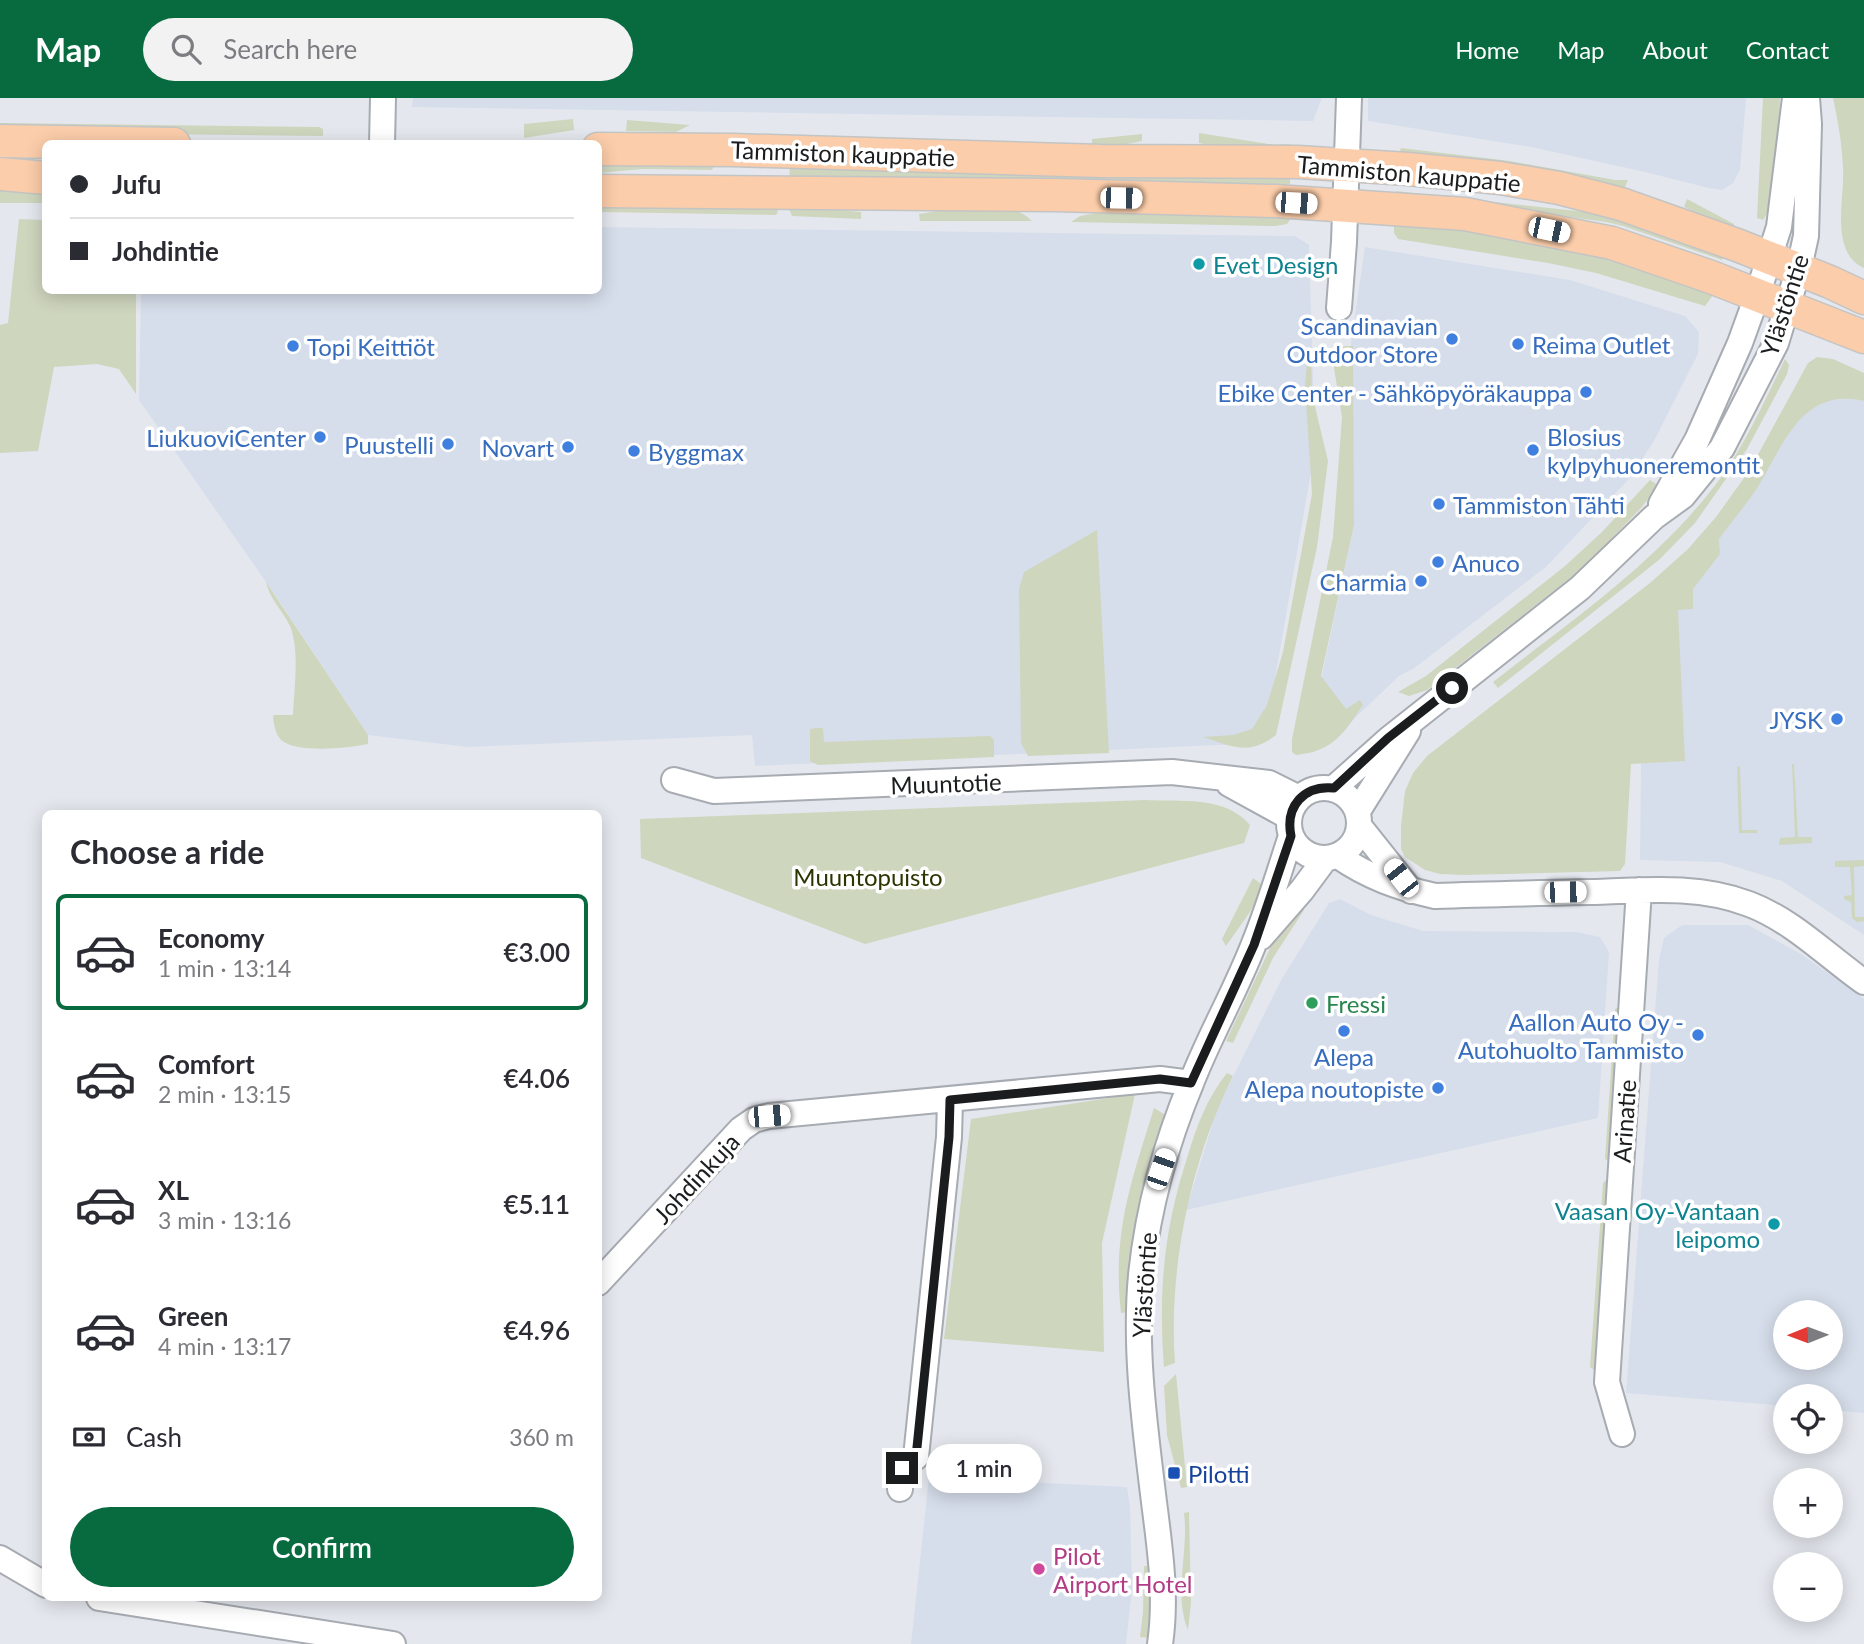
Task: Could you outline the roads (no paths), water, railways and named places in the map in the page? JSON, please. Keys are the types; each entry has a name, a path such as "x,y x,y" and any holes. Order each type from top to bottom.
{"main road":[{"path":"0,141 42,142"},
{"name":"Tammiston kauppatie","path":"602,149 733,150 1102,161 1298,162 1500,178 1559,188 1621,204 1799,268 1864,298"},
{"path":"0,174 42,178"},
{"name":"Tammiston kauppatie","path":"602,191 1056,195 1276,201 1465,214 1612,243 1711,277 1864,337"}],"street":[{"path":"382,140 383,98"},
{"path":"1339,308 1349,98"},
{"name":"Ylästöntie","path":"1654,517 1697,440 1741,343 1757,296 1781,216 1795,98"},
{"name":"Ylästöntie","path":"1160,1644 1163,1594 1139,1346 1141,1276 1149,1217 1161,1169 1191,1083 1254,945 1293,817 1311,790 1334,788 1418,715 1580,588 1654,517 1683,496 1722,448 1776,343 1799,268 1806,236 1809,124 1807,98"},
{"name":"Ylästöntie","path":"1254,945 1331,857 1351,847 1359,819 1418,715"},
{"name":"Muuntotie","path":"674,780 714,791 1172,772 1269,783 1293,817"},
{"path":"1334,788 1345,794 1359,819 1411,891"},
{"path":"1293,817 1303,851 1313,857 1331,857 1373,878 1435,896 1639,890 1687,890 1719,895 1771,914 1864,982"},
{"name":"Arinatie","path":"1622,1434 1607,1382 1639,890"},
{"name":"Johdinkuja","path":"602,1279 741,1129 754,1120 769,1116 1160,1079 1191,1083"},
{"path":"900,1489 902,1468 916,1457 949,1137 950,1100"},
{"path":"0,1558 42,1583"},
{"path":"118,1601 393,1644"}],"place":[{"name":"Evet Design","path":"1199,264"},
{"name":"Scandinavian Outdoor Store","path":"1452,339"},
{"name":"Reima Outlet","path":"1518,344"},
{"name":"Topi Keittiöt","path":"293,346"},
{"name":"Ebike Center - Sähköpyöräkauppa","path":"1586,392"},
{"name":"LiukuoviCenter","path":"320,437"},
{"name":"Puustelli","path":"448,444"},
{"name":"Novart","path":"568,447"},
{"name":"Blosius kylpyhuoneremontit","path":"1533,450"},
{"name":"Byggmax","path":"634,451"},
{"name":"Tammiston Tähti","path":"1439,504"},
{"name":"Anuco","path":"1438,562"},
{"name":"Charmia","path":"1421,581"},
{"name":"JYSK","path":"1837,719"},
{"name":"Fressi","path":"1312,1003"},
{"name":"Alepa","path":"1344,1031"},
{"name":"Aallon Auto Oy - Autohuolto Tammisto","path":"1698,1035"},
{"name":"Alepa noutopiste","path":"1438,1088"},
{"name":"Vaasan Oy-Vantaan leipomo","path":"1774,1224"},
{"name":"Pilotti","path":"1174,1473"},
{"name":"Pilot Airport Hotel","path":"1039,1569"}],"park label":[{"name":"Muuntopuisto","path":"868,876"}]}
